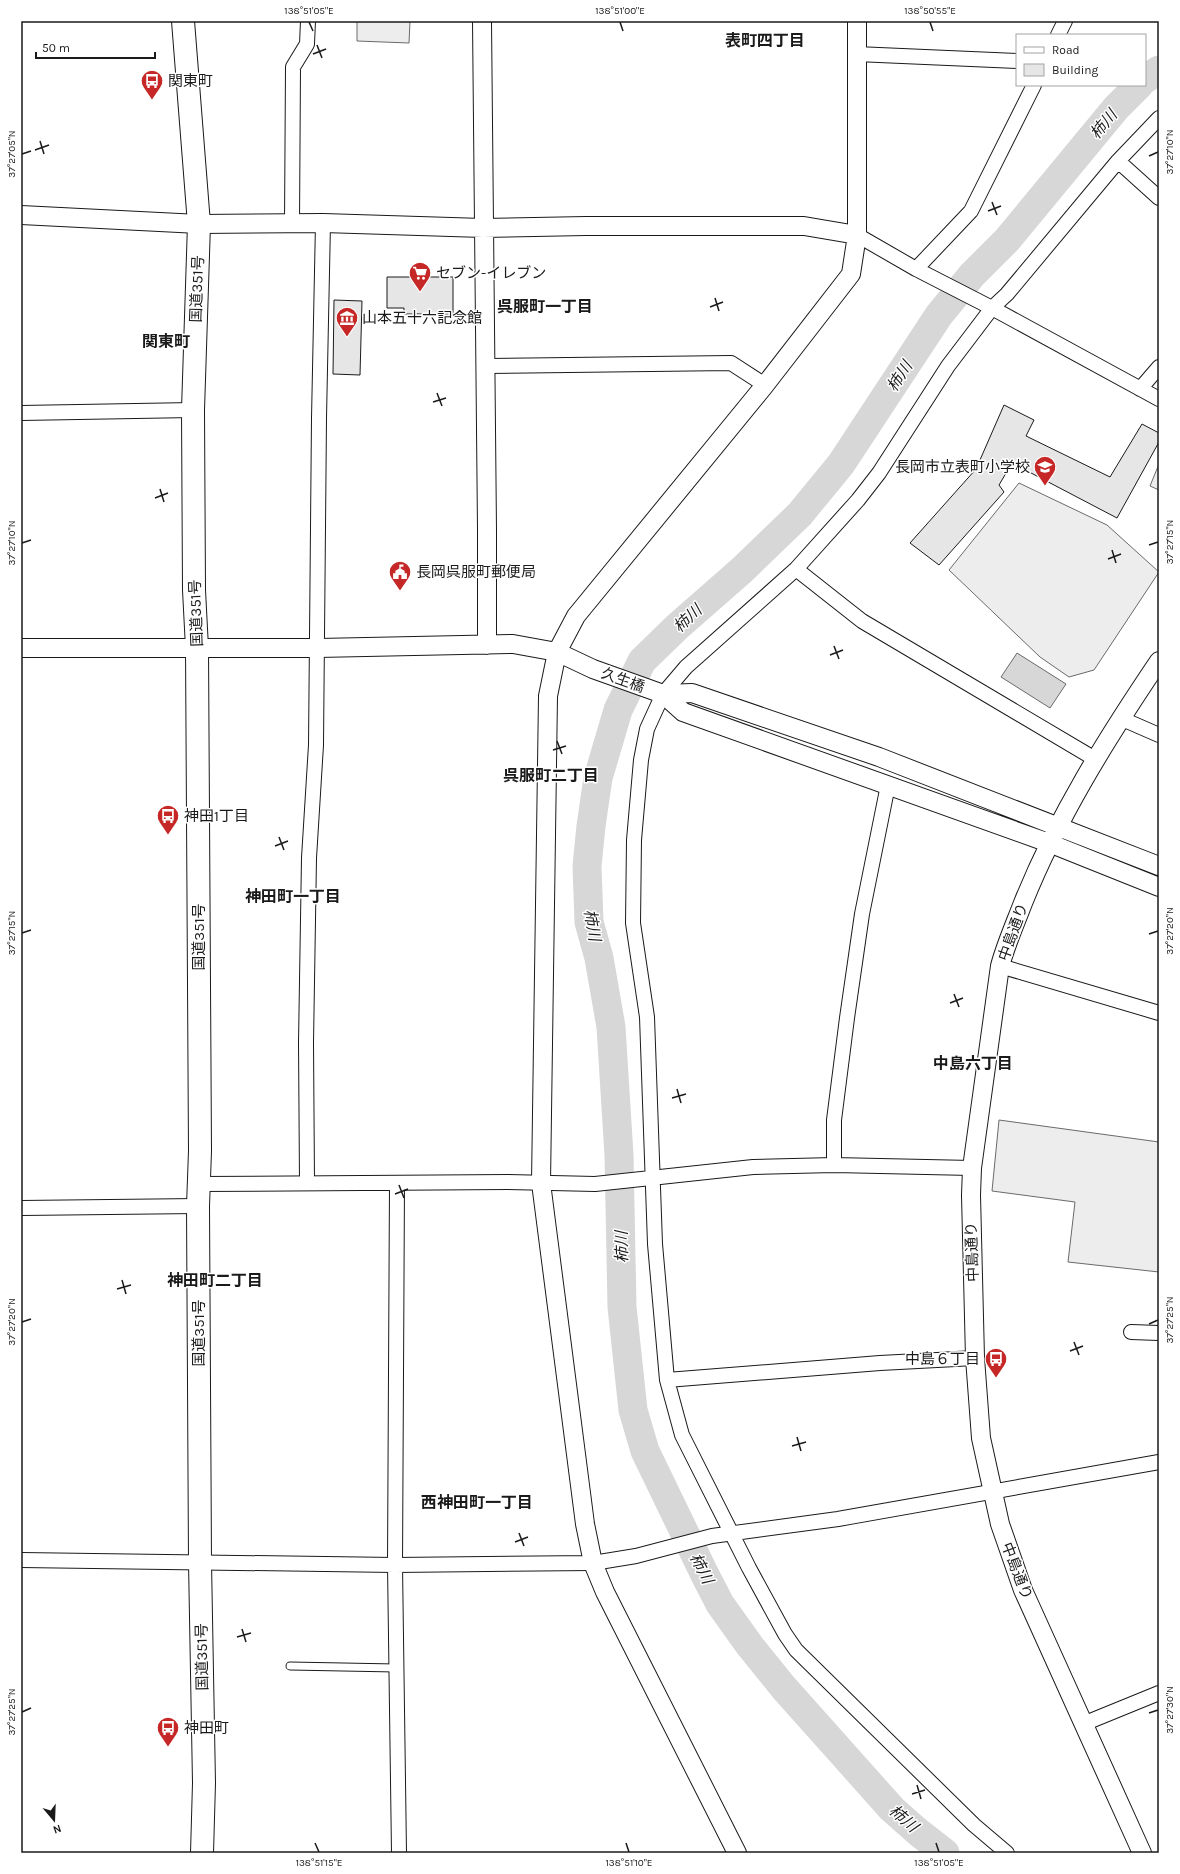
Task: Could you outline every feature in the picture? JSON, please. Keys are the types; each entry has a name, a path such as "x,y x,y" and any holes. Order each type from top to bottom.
{"highway":[{"name":"国道351号","path":"183,21 199,224 193,410 194,590 197,648 200,1562 204,1783 202,1853"}],"street":[{"path":"292,223 293,67 307,44 308,21"},
{"path":"482,21 483,228 486,366 486,645"},
{"path":"737,1853 608,1598 593,1563 585,1524 541,1183 548,696 557,652 576,616 765,385 851,274 857,235 857,21"},
{"path":"1058,34 1065,21"},
{"path":"856,54 1016,61"},
{"path":"916,269 971,211 1034,86"},
{"path":"1007,1853 974,1825 796,1650 784,1634 682,1435 666,1380 648,1177 647,1017 634,923 634,840 641,760 646,729 658,693 796,569 858,500 879,473 948,366 992,308 1007,294 1118,162 1159,118"},
{"path":"1118,162 1159,198"},
{"path":"21,215 199,224 323,223 483,228 586,226 804,226 857,235 916,269 992,308 1159,399"},
{"path":"307,1182 306,1043 309,858 316,745 319,418 323,223"},
{"path":"486,366 731,363 765,385"},
{"path":"1140,389 1159,367"},
{"path":"21,413 193,410"},
{"path":"796,569 862,621 1095,759"},
{"name":"久生橋","path":"21,648 318,648 513,644 557,652 593,669 658,693"},
{"name":"中島通り","path":"1142,1853 1023,1590 1000,1524 981,1438 975,1358 970,1195 972,1168 1000,966 1005,948 1053,835 1095,759 1120,718 1159,661"},
{"path":"658,693 683,712 888,785 1159,866"},
{"path":"658,693 692,693 879,757 1053,835 1159,887"},
{"path":"1120,718 1159,735"},
{"path":"834,1165 834,1120 847,1018 862,914 888,785"},
{"path":"1000,966 1159,1013"},
{"path":"199,1184 307,1182 508,1182 595,1184 648,1177 753,1167 834,1165 972,1168"},
{"path":"398,1183 395,1565 399,1853"},
{"path":"21,1208 198,1206"},
{"path":"1130,1332 1159,1333"},
{"path":"666,1380 880,1363 975,1358"},
{"path":"21,1560 395,1565 593,1563 616,1560 712,1536 838,1519 1159,1462"},
{"path":"1083,1724 1159,1694"}],"lane":[{"path":"290,1666 396,1668"}],"shaded area":[{"path":"357,21 410,21 409,43 357,41"},
{"path":"1159,464 1159,490 1150,486"},
{"path":"1019,483 1107,525 1159,572 1094,670 1069,677 1040,657 949,570"},
{"path":"1017,653 1066,684 1050,708 1001,677"},
{"path":"999,1120 1159,1142 1159,1272 1068,1262 1075,1202 992,1191"}],"building":[{"name":"セブン-イレブン","path":"387,277 453,277 453,314 404,314 404,308 387,308"},
{"name":"山本五十六記念館","path":"334,300 362,301 360,375 333,374"},
{"path":"1004,405 1034,420 1026,436 1110,477 1142,424 1159,433 1159,442 1117,518 1012,463 999,485 1004,492 939,565 910,543 976,469"}],"waterway":[{"name":"柿川","path":"1146,78 1159,70"},
{"name":"柿川","path":"945,1853 892,1809 784,1688 750,1646 720,1604 645,1451 633,1410 622,1307 619,1155 611,1027 599,958 589,922 587,866 591,826 598,778 618,710 642,661 677,627 742,570 800,514 841,464 939,315 972,275 1007,240 1116,108 1138,86"}],"place":[{"name":"関東町","path":"152,100"},
{"name":"セブン-イレブン","path":"420,292"},
{"name":"山本五十六記念館","path":"347,338"},
{"name":"長岡市立表町小学校","path":"1045,486"},
{"name":"長岡呉服町郵便局","path":"400,592"},
{"name":"神田1丁目","path":"168,836"},
{"name":"中島６丁目","path":"996,1378"},
{"name":"神田町","path":"168,1748"}],"district":[{"name":"表町四丁目","path":"765,40"},
{"name":"呉服町一丁目","path":"545,306"},
{"name":"関東町","path":"166,341"},
{"name":"呉服町二丁目","path":"551,775"},
{"name":"神田町一丁目","path":"293,896"},
{"name":"中島六丁目","path":"973,1063"},
{"name":"神田町二丁目","path":"215,1280"},
{"name":"西神田町一丁目","path":"477,1502"}]}
